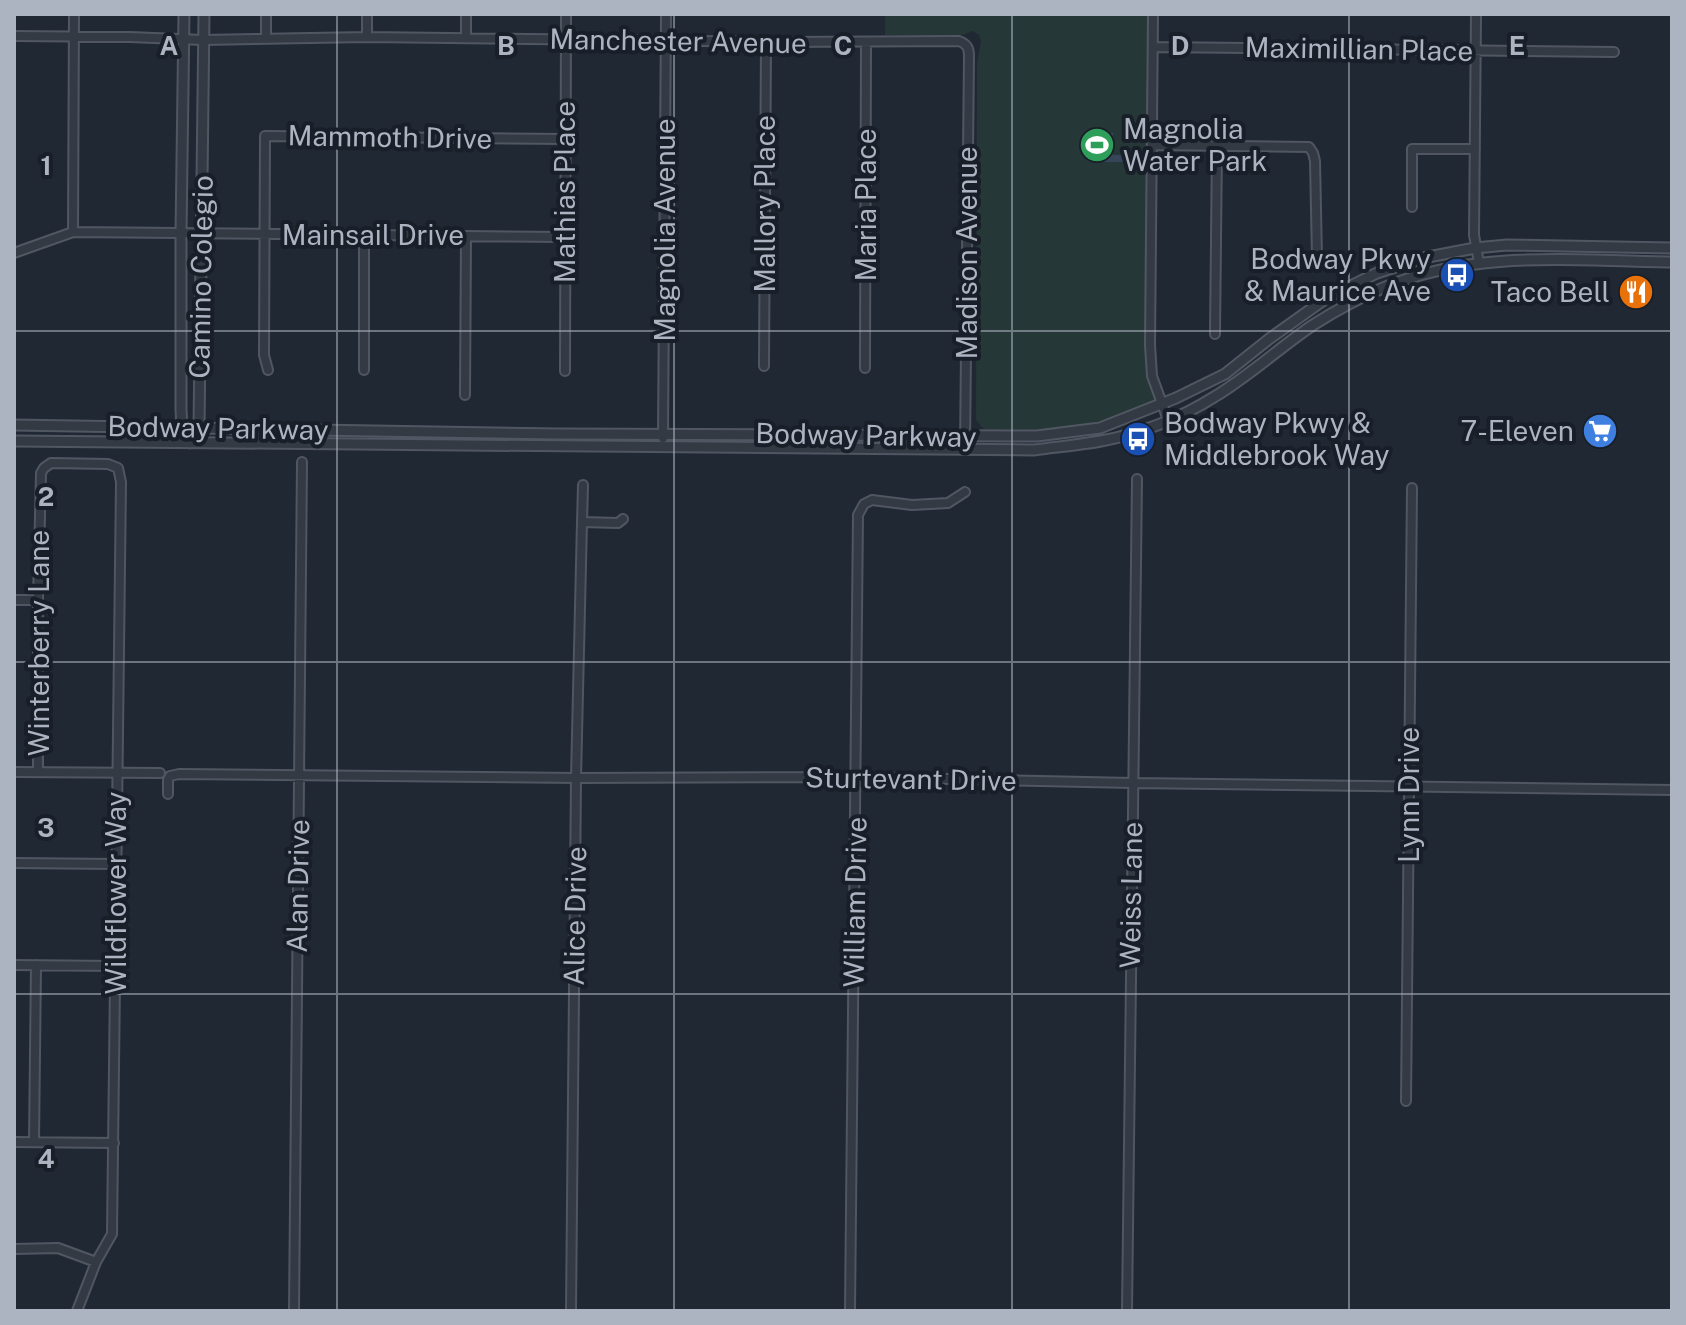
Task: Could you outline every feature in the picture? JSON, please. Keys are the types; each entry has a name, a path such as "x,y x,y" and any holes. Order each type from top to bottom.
{"street":[{"path":"14,253 73,232 74,14"},
{"name":"Camino Colegio","path":"184,14 182,427 190,443"},
{"name":"Camino Colegio","path":"190,443 199,428 204,14"},
{"path":"266,14 266,39"},
{"path":"367,14 367,37"},
{"path":"466,14 466,38"},
{"name":"Mathias Place","path":"565,371 566,14"},
{"name":"Magnolia Avenue","path":"663,447 666,14"},
{"path":"1153,14 1150,345 1152,376 1168,420"},
{"path":"1476,14 1475,248 1479,263"},
{"name":"Manchester Avenue","path":"14,36 203,40 367,37 959,41 969,49 969,56"},
{"name":"Mallory Place","path":"764,366 766,42"},
{"name":"Maria Place","path":"865,368 866,42"},
{"name":"Maximillian Place","path":"1153,47 1614,52"},
{"name":"Madison Avenue","path":"965,449 969,56"},
{"name":"Mammoth Drive","path":"264,234 265,136 566,139"},
{"path":"1152,145 1309,147 1315,161 1317,257"},
{"path":"1215,334 1217,146"},
{"path":"1412,207 1412,149 1475,149"},
{"name":"Mainsail Drive","path":"73,232 565,237"},
{"path":"264,234 264,355 268,370"},
{"path":"364,235 364,370"},
{"path":"465,395 466,236"},
{"name":"Bodway Parkway","path":"14,425 557,434 1037,436 1100,428 1161,405 1225,374 1328,297 1377,273 1423,258 1507,245 1672,248"},
{"name":"Bodway Parkway","path":"14,441 1034,450 1102,441 1168,420 1214,398 1312,326 1352,302 1421,274 1479,263 1531,260 1672,262"},
{"name":"Alan Drive","path":"294,1311 302,462"},
{"name":"Wildflower Way","path":"44,468 51,463 108,464 118,468 121,482 112,1234 96,1262 77,1311"},
{"name":"Winterberry Lane","path":"38,772 40,482 44,468"},
{"name":"Weiss Lane","path":"1127,1311 1137,479"},
{"name":"Alice Drive","path":"571,1311 576,778 583,485"},
{"name":"Lynn Drive","path":"1406,1101 1412,488"},
{"name":"William Drive","path":"850,1311 858,515 864,504 872,500 912,505 948,503 965,492"},
{"path":"582,522 618,523 623,519"},
{"path":"14,600 38,600"},
{"path":"14,772 160,773"},
{"name":"Sturtevant Drive","path":"168,794 170,776 179,774 856,777 1672,790"},
{"path":"14,863 115,864"},
{"path":"14,965 116,966"},
{"path":"34,1142 36,965"},
{"path":"14,1142 114,1143"},
{"path":"14,1249 58,1248 96,1262"}],"shaded area":[{"path":"885,14 1151,14 1147,357 1155,395 1146,407 1104,420 1023,432 990,432 976,420 977,63 981,41 973,31 959,36 885,35"}],"water":[{"path":"1092,133 1113,133 1113,155 1124,155 1124,162 1098,162 1098,141 1092,140"}],"place":[{"name":"Magnolia Water Park","path":"1097,145"},
{"name":"Bodway Pkwy & Maurice Ave","path":"1457,275"},
{"name":"Taco Bell","path":"1636,292"},
{"name":"7-Eleven","path":"1600,431"},
{"name":"Bodway Pkwy & Middlebrook Way","path":"1138,439"}]}
